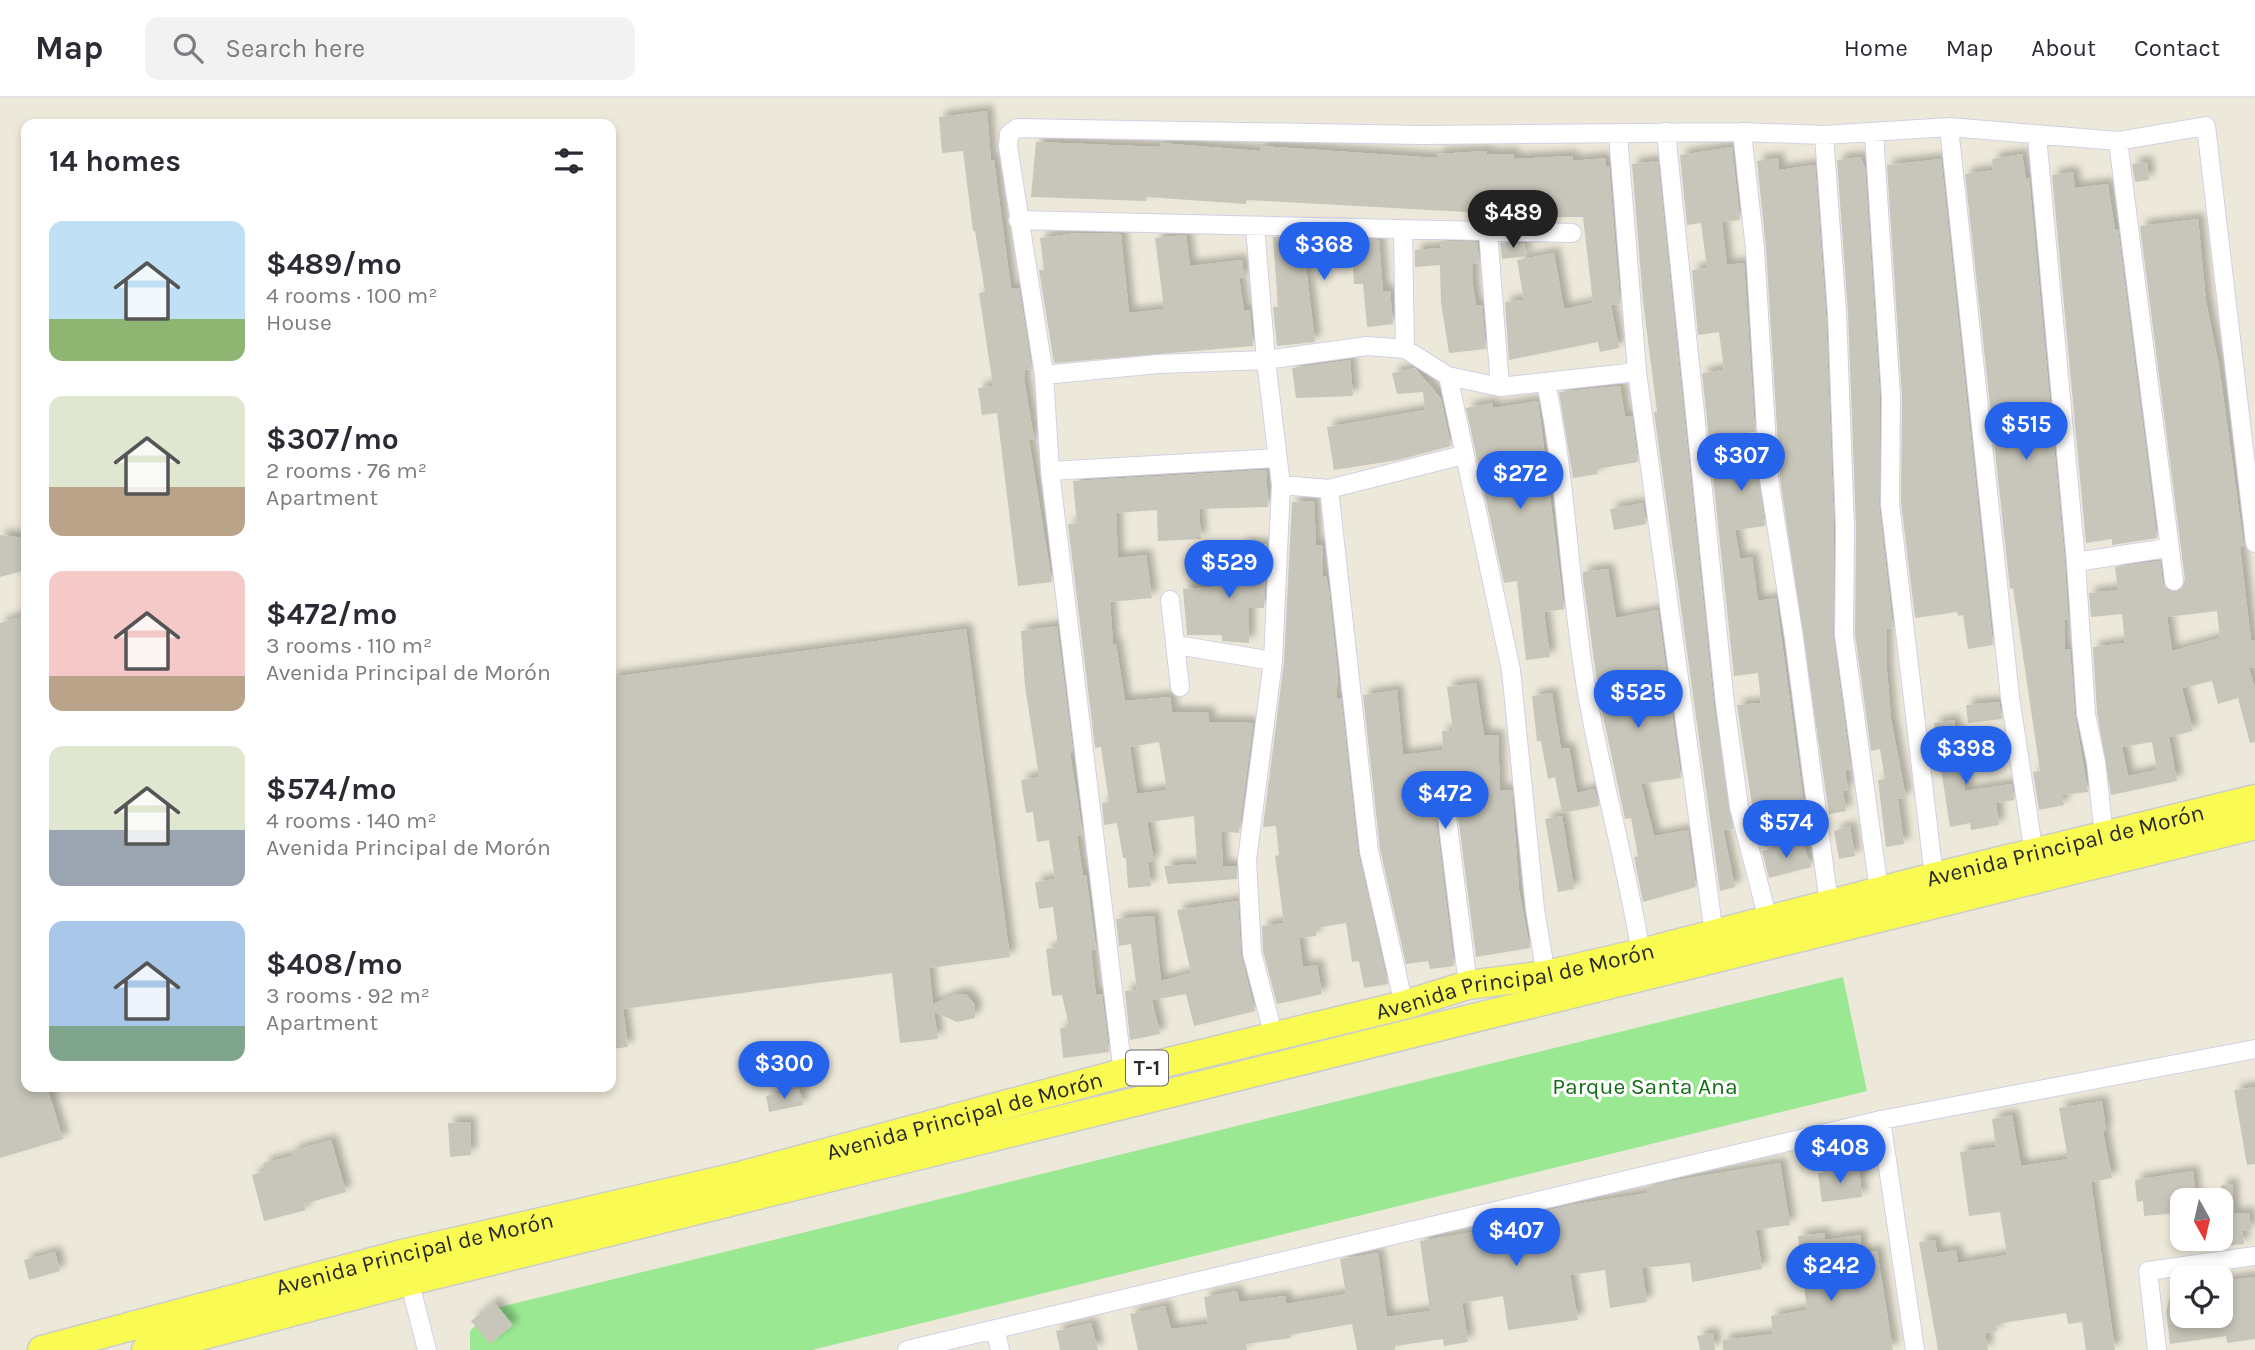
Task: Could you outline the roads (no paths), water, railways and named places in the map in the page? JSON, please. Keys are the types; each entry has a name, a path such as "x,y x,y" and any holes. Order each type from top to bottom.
{"main road":[{"name":"Avenida Principal de Morón","path":"42,1350 402,1254 736,1177 1124,1073 1404,1005 1468,985 1546,975 1641,953 1934,877 2255,799"},
{"name":"Avenida Principal de Morón","path":"146,1350 410,1281 2255,825"}],"street":[{"path":"1124,1073 1050,471 1044,375 1008,146 1009,134 1017,128 1422,135 1742,132 1824,135 1949,127 2118,141 2207,126 2255,543"},
{"path":"1949,127 2010,697 2034,854"},
{"path":"1666,132 1725,704 1739,807 1768,920"},
{"path":"1742,132 1755,249 1769,480 1794,638 1829,904"},
{"path":"1874,133 1892,397 1891,503 1934,877"},
{"path":"1618,134 1637,372 1714,934"},
{"path":"1824,135 1837,313 1845,528 1844,635 1879,891"},
{"path":"2037,136 2076,562 2086,714 2096,762 2104,836"},
{"path":"2118,141 2158,438 2167,548 2174,581"},
{"path":"1018,220 1572,233"},
{"path":"1255,226 1266,360 1281,485 1273,661 1247,860 1252,953 1274,1037"},
{"path":"1403,230 1405,349"},
{"path":"1488,231 1500,387"},
{"path":"1044,375 1158,364 1266,360 1367,346 1405,349 1448,376 1500,387 1637,372"},
{"path":"1448,376 1511,670 1535,909 1546,975"},
{"path":"1546,383 1557,434 1588,698 1631,890 1641,953"},
{"path":"1281,485 1329,489 1463,455"},
{"path":"1050,471 1276,458"},
{"path":"1329,489 1368,851 1404,1005"},
{"path":"2076,562 2167,548"},
{"path":"1170,600 1180,687"},
{"path":"1177,645 1273,661"},
{"path":"1444,793 1468,985"},
{"path":"907,1350 1881,1120 2255,1049"},
{"path":"1881,1120 1915,1350"},
{"path":"402,1254 427,1350"},
{"path":"2157,1350 2148,1271 2255,1255"},
{"path":"995,1329 1000,1350"}],"park label":[{"name":"Parque Santa Ana","path":"1645,1086"}]}
